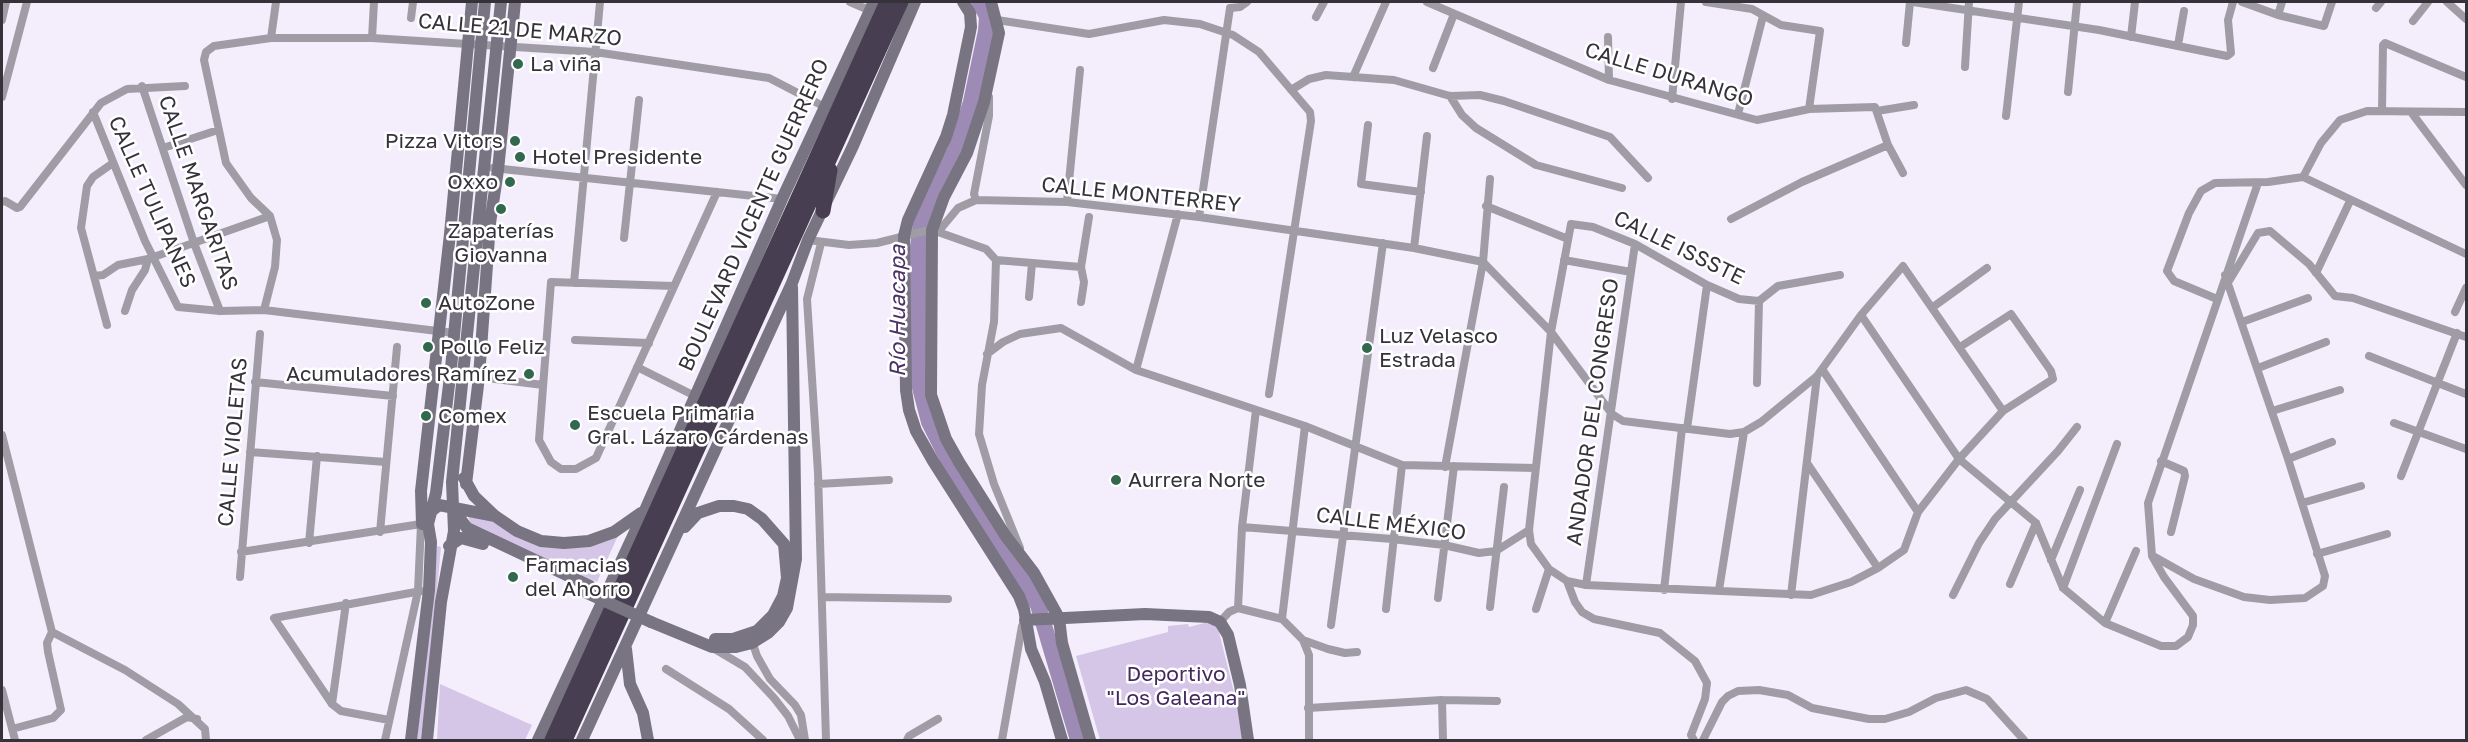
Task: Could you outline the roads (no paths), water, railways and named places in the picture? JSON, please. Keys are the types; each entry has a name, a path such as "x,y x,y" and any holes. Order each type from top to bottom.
{"highway":[{"name":"BOULEVARD VICENTE GUERRERO","path":"552,741 887,2"},
{"path":"565,741 901,2"},
{"path":"824,211 832,151"}],"main road":[{"path":"426,520 436,493 454,333 473,46 472,2"},
{"path":"411,741 423,591 431,542 421,491 473,46 484,2"},
{"path":"428,741 449,546 453,531 452,482 501,2"},
{"path":"466,484 479,376 490,223 498,170 515,2"},
{"path":"582,741 647,595 675,540 792,283 814,241 824,211 915,2"},
{"path":"963,2 970,13 971,27 953,115 946,137 908,220 906,235 909,410 933,461 1019,596 1029,620 1031,649 1045,682 1062,741"},
{"path":"991,2 999,33 990,76 975,131 944,197 933,231 931,395 935,413 959,462 1005,534 1034,573 1056,618 1090,741"},
{"name":"BOULEVARD VICENTE GUERRERO","path":"538,741 697,397 782,199 872,4"},
{"path":"477,243 490,223"},
{"path":"449,546 456,538 470,538 711,643 751,638 778,622 787,608 796,559 792,283"},
{"path":"456,309 470,311"},
{"path":"456,454 466,484 495,516 517,531 541,541 564,543 589,541 614,532 632,522 646,508"},
{"path":"426,520 439,505 454,510 495,516"},
{"path":"675,540 698,513 719,506 748,509 775,531 784,544 787,559 787,578 783,596 773,615 751,638"},
{"path":"454,510 467,528 589,590"},
{"path":"1029,620 1145,614 1209,617 1220,622 1227,635 1240,685 1248,741"},
{"path":"626,646 630,684 643,713 648,741"},
{"path":"610,679 630,684"}],"street":[{"path":"2,20 6,2"},
{"path":"2,97 27,2"},
{"path":"271,38 276,2"},
{"path":"372,38 374,2"},
{"path":"411,18 413,2"},
{"path":"574,283 600,2"},
{"path":"850,2 864,8 872,4"},
{"path":"1198,217 1228,5 1240,7 1247,2"},
{"path":"1316,17 1324,2"},
{"path":"1353,77 1386,2"},
{"name":"CALLE DURANGO","path":"1427,2 1609,80 1672,99 1757,120 1809,109 1876,109 1914,105"},
{"path":"1672,99 1681,2"},
{"path":"1706,2 1725,2 1752,9 1780,25 1821,31 1809,109"},
{"path":"1906,44 1912,2 1968,6 2227,56 2231,53 2228,20 2233,2"},
{"path":"2006,116 2019,2"},
{"path":"2067,92 2078,2"},
{"path":"2131,37 2135,2"},
{"path":"2242,2 2278,15 2324,26 2332,2"},
{"path":"2278,15 2283,2"},
{"path":"2413,21 2428,2"},
{"path":"2447,2 2466,19"},
{"path":"1965,67 1968,6"},
{"path":"2178,45 2184,11"},
{"path":"1433,68 1454,14"},
{"path":"1738,114 1763,16"},
{"path":"997,20 1089,34 1164,20 1182,21 1225,33 1259,52 1312,116 1292,231 1269,394"},
{"path":"1608,37 1609,80"},
{"name":"CALLE 21 DE MARZO","path":"218,130 204,60 206,52 214,46 271,38 372,38 495,48 595,52 770,78 825,107"},
{"path":"2382,111 2383,45 2385,43 2466,77"},
{"path":"1067,202 1080,70"},
{"path":"1291,90 1309,79 1326,75 1394,80 1450,96 1480,95 1610,137 1648,177"},
{"path":"933,231 958,208 976,200 974,194 977,173 989,116 990,76"},
{"path":"2,202 20,207 93,112 110,98 127,89 142,86 185,86"},
{"name":"CALLE MARGARITAS","path":"142,86 194,243 220,311"},
{"path":"1450,96 1462,115 1476,128 1536,165 1622,188"},
{"path":"624,238 639,100"},
{"path":"1876,109 1888,146 1903,173"},
{"path":"2303,177 2321,142 2340,120 2367,111 2466,112"},
{"name":"CALLE TULIPANES","path":"93,112 150,258 178,307 220,311"},
{"path":"2411,112 2466,185"},
{"path":"1368,125 1361,184 1421,192"},
{"path":"163,148 218,130 226,163 251,198 270,216 277,240 275,267 264,310"},
{"path":"1414,248 1427,136"},
{"path":"1731,219 1802,182 1888,146"},
{"path":"107,326 81,228 87,186 93,177 113,163"},
{"path":"485,166 498,170 782,199"},
{"path":"2217,299 2169,277 2167,271 2189,213 2201,191 2215,183 2230,181 2258,183 2303,177 2466,254"},
{"path":"1445,467 1483,262 1490,179"},
{"path":"1861,315 1959,459 2036,523 2063,588 2105,623 2161,646 2176,646 2188,637 2193,625 2193,616 2164,578 2152,555 2148,503 2258,183"},
{"path":"674,286 551,282 539,440 551,462 561,469 576,469 596,458 717,192"},
{"name":"CALLE MONTERREY","path":"976,200 1067,202 1179,214 1383,243 1483,262"},
{"path":"2316,273 2350,201"},
{"path":"1486,206 1568,239 1551,332 1529,530 1532,544 1549,568 1567,580 1586,585 1664,590 1719,590 1811,595 1841,585 1878,568 1904,550 1918,512 1959,459 2003,411 2053,379 2051,371 2011,314 1960,347"},
{"path":"1137,370 1179,214"},
{"path":"94,276 103,275 118,265 150,258 270,216"},
{"path":"1081,302 1084,282 1081,267 1089,217"},
{"name":"CALLE ISSSTE","path":"1568,239 1571,224 1593,227 1635,244 1707,285 1739,299 1759,301 1778,286 1840,275"},
{"path":"2227,278 2258,233 2265,230 2270,231 2316,273 2335,296 2352,298 2466,337"},
{"path":"826,741 818,484 807,299 814,241 878,243 906,235 933,231 986,249 996,260 1081,267"},
{"path":"1331,625 1383,243"},
{"name":"ANDADOR DEL CONGRESO","path":"1586,585 1635,244"},
{"path":"125,311 132,290 150,258"},
{"path":"996,260 994,322 979,406 979,434 1006,516 1034,573"},
{"path":"1564,260 1631,272"},
{"path":"1483,262 1551,332 1612,414 1623,421 1730,434 1744,432 1761,422 1819,372 1861,315 1902,266 2003,411"},
{"path":"1029,297 1032,263"},
{"path":"1933,308 1986,268"},
{"path":"2152,555 2194,579 2244,597 2270,600 2305,598 2323,585 2325,576 2289,459 2227,278"},
{"path":"1664,590 1684,428 1707,285"},
{"path":"2454,312 2466,288"},
{"path":"2242,322 2308,298"},
{"path":"1757,383 1759,301"},
{"path":"220,311 264,310 454,333"},
{"path":"987,354 1003,342 1020,334 1061,328 1137,370 1305,426 1355,444 1402,465 1535,468"},
{"path":"2401,476 2457,333"},
{"name":"CALLE VIOLETAS","path":"240,578 260,334"},
{"path":"575,340 649,343"},
{"path":"2258,368 2326,342"},
{"path":"380,532 397,347"},
{"path":"2369,356 2466,394"},
{"path":"637,368 697,397"},
{"path":"1791,594 1819,372"},
{"path":"1819,372 1918,512"},
{"path":"479,376 543,385"},
{"path":"255,382 393,396"},
{"path":"2272,411 2340,390"},
{"path":"1238,608 1242,527 1256,410"},
{"path":"2394,423 2466,449"},
{"path":"1282,619 1305,426"},
{"path":"1953,595 1979,543 2010,500 2058,451 2077,427"},
{"path":"1719,590 1744,432"},
{"path":"2,435 6,465 52,632 47,643 48,652 61,710 53,718 12,729"},
{"path":"2289,459 2332,442"},
{"path":"2063,588 2117,444"},
{"path":"250,452 386,462"},
{"path":"309,543 317,456"},
{"path":"2161,461 2184,471 2185,477 2171,532"},
{"path":"1806,463 1878,568"},
{"path":"1386,609 1402,465"},
{"path":"1438,598 1455,466"},
{"path":"818,484 889,480"},
{"path":"2302,503 2361,486"},
{"path":"1490,607 1504,487"},
{"path":"2051,560 2080,490"},
{"path":"241,552 380,532 426,520"},
{"path":"2010,584 2036,523"},
{"name":"CALLE MÉXICO","path":"1242,527 1392,539 1444,545 1479,554 1496,550 1529,530"},
{"path":"2317,554 2387,534"},
{"path":"2105,623 2136,551"},
{"path":"1536,609 1549,568"},
{"path":"1567,580 1575,602 1582,612 1594,619 1660,633 1695,661 1707,683 1706,699 1690,739"},
{"path":"385,741 423,591 346,603 274,618 332,704 341,711 389,720"},
{"path":"822,597 948,599"},
{"path":"332,704 346,603"},
{"path":"1220,622 1229,612 1238,608 1282,619 1303,640 1309,655 1309,741"},
{"path":"1002,741 1022,626 1029,620"},
{"path":"52,632 125,670 198,720 205,729 206,741"},
{"path":"751,638 770,679 801,714 805,741"},
{"path":"1303,640 1337,651 1357,652"},
{"path":"711,643 745,667 759,682 788,716 800,741"},
{"path":"666,669 729,709 764,741"},
{"path":"2,690 15,741"},
{"path":"1703,741 1722,702 1728,696 1738,691 1759,690 1788,695 1812,708 1869,719 1884,719 1909,712 1936,698 1966,690 1987,699 2024,741"},
{"path":"1308,708 1442,700 1497,700"},
{"path":"1442,700 1443,741"},
{"path":"146,741 187,717 198,720"},
{"path":"907,741 909,736 938,719"}],"waterway":[{"name":"Río Huacapa","path":"979,2 987,16 986,31 971,102 955,151 921,222 918,247 918,380 929,422 953,470 1038,605 1078,740"}],"place":[{"name":"La viña","path":"518,64"},
{"name":"Pizza Vitors","path":"515,141"},
{"name":"Hotel Presidente","path":"520,157"},
{"name":"Oxxo","path":"510,182"},
{"name":"Zapaterías Giovanna","path":"501,209"},
{"name":"AutoZone","path":"426,303"},
{"name":"Pollo Feliz","path":"428,347"},
{"name":"Luz Velasco Estrada","path":"1367,348"},
{"name":"Acumuladores Ramírez","path":"529,374"},
{"name":"Comex","path":"426,416"},
{"name":"Escuela Primaria Gral. Lázaro Cárdenas","path":"575,425"},
{"name":"Aurrera Norte","path":"1116,480"},
{"name":"Farmacias del Ahorro","path":"513,577"}],"park label":[{"name":"Deportivo \"Los Galeana\"","path":"1176,686"}]}
